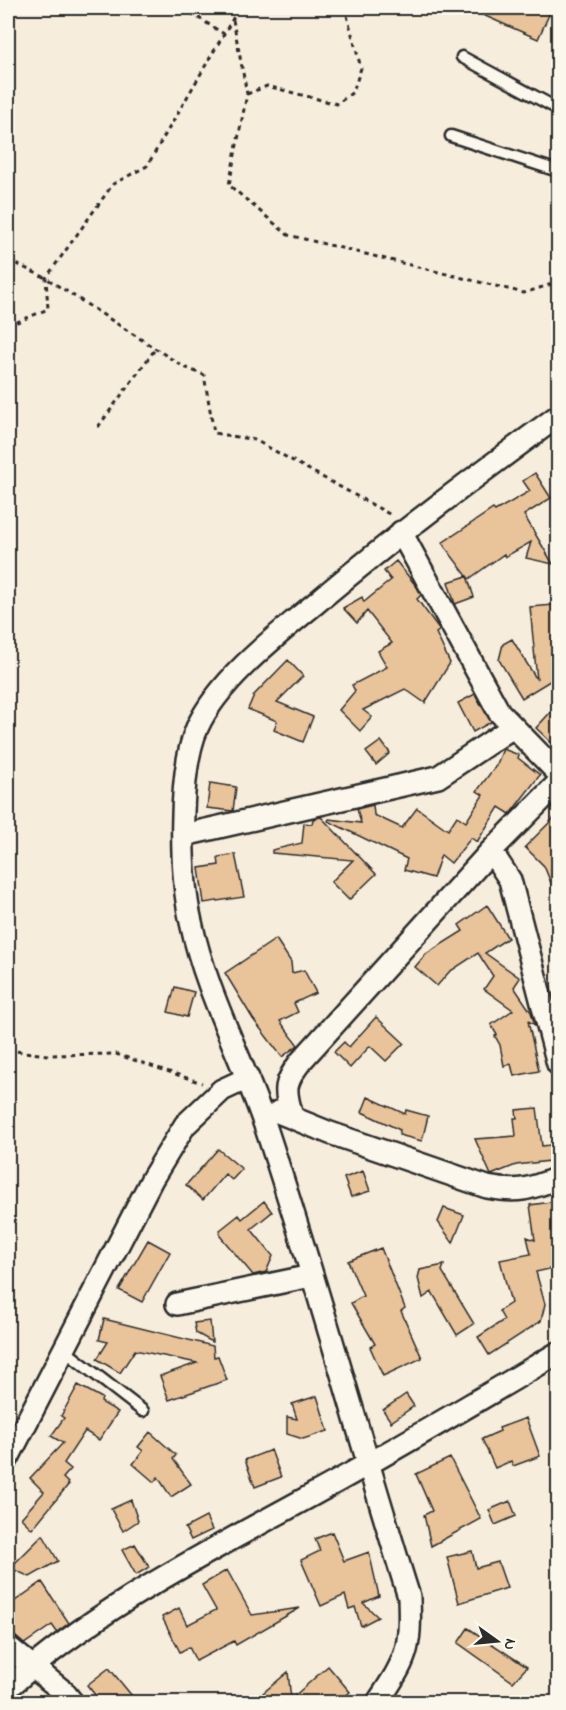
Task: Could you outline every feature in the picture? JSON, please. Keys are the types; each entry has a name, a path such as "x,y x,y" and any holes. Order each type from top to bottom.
{"street":[{"path":"378,1702 404,1663 410,1635 408,1597 259,1106 199,954 190,918 186,886 184,835 187,772 196,729 214,700 281,631 405,529 558,416"},
{"path":"405,529 499,712 558,773"},
{"path":"184,835 438,777 513,727"},
{"path":"292,1116 287,1098 286,1080 301,1061 491,851 558,783"},
{"path":"491,851 510,880 558,1064"},
{"path":"8,1458 152,1179 184,1125 222,1090 248,1078"},
{"path":"259,1106 487,1187 510,1191 526,1190 558,1178"},
{"path":"177,1304 311,1276"},
{"path":"8,1688 32,1665 84,1627 198,1558 367,1465 558,1353"},
{"path":"8,1647 32,1665 72,1702"}],"lane":[{"path":"462,57 558,109"},
{"path":"451,136 558,171"},
{"path":"64,1350 143,1411"}],"path":[{"path":"183,8 225,35"},
{"path":"8,326 48,309 46,278 113,184 147,166 239,8"},
{"path":"247,94 267,86 337,104 353,92 361,68 345,8"},
{"path":"233,20 247,94 229,185 288,235 524,294 558,282"},
{"path":"8,260 46,278 183,367 204,375 214,433 255,440 405,529"},
{"path":"98,428 156,348"},
{"path":"8,1050 47,1055 116,1054 222,1090"}],"building":[{"path":"467,8 552,8 538,39"},
{"path":"535,473 551,498 524,515 553,564 526,558 531,542 505,557 504,554 469,579 442,543 493,509 495,511 530,491 523,481"},
{"path":"396,561 417,587 421,595 417,599 440,630 436,633 450,663 425,703 405,689 363,710 372,717 360,731 339,710 355,691 352,685 387,667 378,651 392,643 367,611 357,623 343,608 362,597 364,602 391,580 384,571"},
{"path":"467,576 474,597 455,604 448,582"},
{"path":"554,605 556,626 558,626 558,676 522,698 499,660 503,644 512,639 537,680 530,607"},
{"path":"288,660 303,676 277,702 313,717 303,742 274,730 277,721 248,709 254,695"},
{"path":"475,694 491,722 473,732 458,703"},
{"path":"558,704 558,749 536,728"},
{"path":"381,741 390,753 376,765 366,752"},
{"path":"503,749 519,755 518,758 540,775 510,814 499,807 477,842 471,838 451,863 441,855 433,878 404,870 407,859 328,821 329,819 361,823 357,809 373,805 374,815 402,828 417,808 448,830 457,816 466,822 483,795 477,791 497,764"},
{"path":"210,783 236,787 233,811 207,808"},
{"path":"558,814 558,900 544,866 525,847"},
{"path":"321,817 376,874 349,900 331,882 353,860 272,853 272,850 302,843 304,823 312,824 313,819"},
{"path":"235,854 244,897 204,903 199,868 219,865 218,857"},
{"path":"487,905 508,938 485,953 520,978 514,987 531,1012 535,1025 528,1021 539,1071 514,1076 511,1064 504,1066 500,1045 495,1036 497,1035 491,1025 513,1010 484,989 493,976 478,953 449,972 437,986 415,967 426,954 463,931 459,925"},
{"path":"276,939 291,962 292,973 304,970 316,993 294,1003 298,1012 280,1021 298,1045 282,1057 253,1019 225,973"},
{"path":"175,987 194,992 187,1017 168,1012"},
{"path":"376,1017 404,1043 386,1061 370,1046 350,1068 334,1052 344,1042 349,1047"},
{"path":"368,1097 405,1114 406,1110 428,1116 422,1141 399,1135 400,1130 362,1112"},
{"path":"537,1108 542,1146 558,1144 558,1160 516,1165 491,1175 475,1139 516,1136 514,1118 517,1118 516,1110"},
{"path":"218,1149 242,1169 232,1180 225,1174 203,1200 186,1185"},
{"path":"363,1171 370,1191 351,1197 344,1178"},
{"path":"264,1201 272,1212 251,1229 273,1256 266,1272 253,1275 220,1236 220,1230 239,1215 242,1219"},
{"path":"558,1201 558,1225 555,1226 558,1239 558,1267 536,1272 545,1304 541,1321 489,1355 478,1337 504,1320 499,1311 511,1303 500,1260 531,1254 527,1237 535,1240 530,1205"},
{"path":"444,1208 464,1215 453,1243 438,1222"},
{"path":"148,1240 170,1252 142,1302 119,1290"},
{"path":"381,1248 405,1308 401,1311 422,1358 383,1376 370,1347 375,1344 351,1303 363,1296 348,1261"},
{"path":"444,1265 442,1271 474,1324 457,1335 432,1292 423,1298 418,1278 420,1270"},
{"path":"104,1319 213,1346 214,1357 218,1356 227,1380 169,1400 160,1376 197,1363 135,1350 120,1373 97,1359 108,1342 99,1340"},
{"path":"210,1321 212,1342 196,1333 194,1323"},
{"path":"78,1385 102,1398 101,1402 118,1412 99,1440 85,1431 64,1463 71,1469 63,1478 69,1484 32,1529 21,1518 44,1492 30,1478 63,1443 51,1436 64,1418 61,1416"},
{"path":"406,1394 414,1406 391,1422 383,1410"},
{"path":"317,1396 328,1431 303,1439 287,1434 287,1417 297,1419 292,1404"},
{"path":"526,1418 540,1456 513,1466 511,1461 495,1468 482,1439 500,1431 499,1428"},
{"path":"150,1432 176,1455 173,1459 191,1484 171,1497 158,1477 154,1482 133,1464 143,1451 138,1447"},
{"path":"271,1450 281,1477 255,1487 245,1460"},
{"path":"450,1458 481,1519 431,1546 424,1515 432,1511 416,1474"},
{"path":"131,1500 138,1521 123,1531 111,1509"},
{"path":"510,1501 516,1516 495,1525 489,1510"},
{"path":"206,1517 212,1530 191,1540 185,1528"},
{"path":"332,1532 344,1561 369,1552 379,1596 363,1603 378,1617 361,1626 355,1607 349,1609 345,1595 321,1606 301,1560 320,1551 315,1539"},
{"path":"43,1535 58,1561 30,1577 10,1568"},
{"path":"135,1544 149,1567 136,1575 122,1550"},
{"path":"472,1551 476,1568 498,1562 507,1588 459,1603 447,1557"},
{"path":"227,1570 252,1615 300,1608 236,1645 234,1641 196,1661 189,1647 180,1652 162,1617 179,1608 187,1625 216,1610 202,1585"},
{"path":"42,1582 69,1623 57,1632 52,1625 24,1644 8,1630 8,1606"},
{"path":"468,1628 527,1667 513,1682 458,1643"},
{"path":"328,1666 350,1692 338,1702 266,1702 263,1693 288,1672 291,1699"},
{"path":"109,1668 137,1702 101,1702 87,1685"}]}
